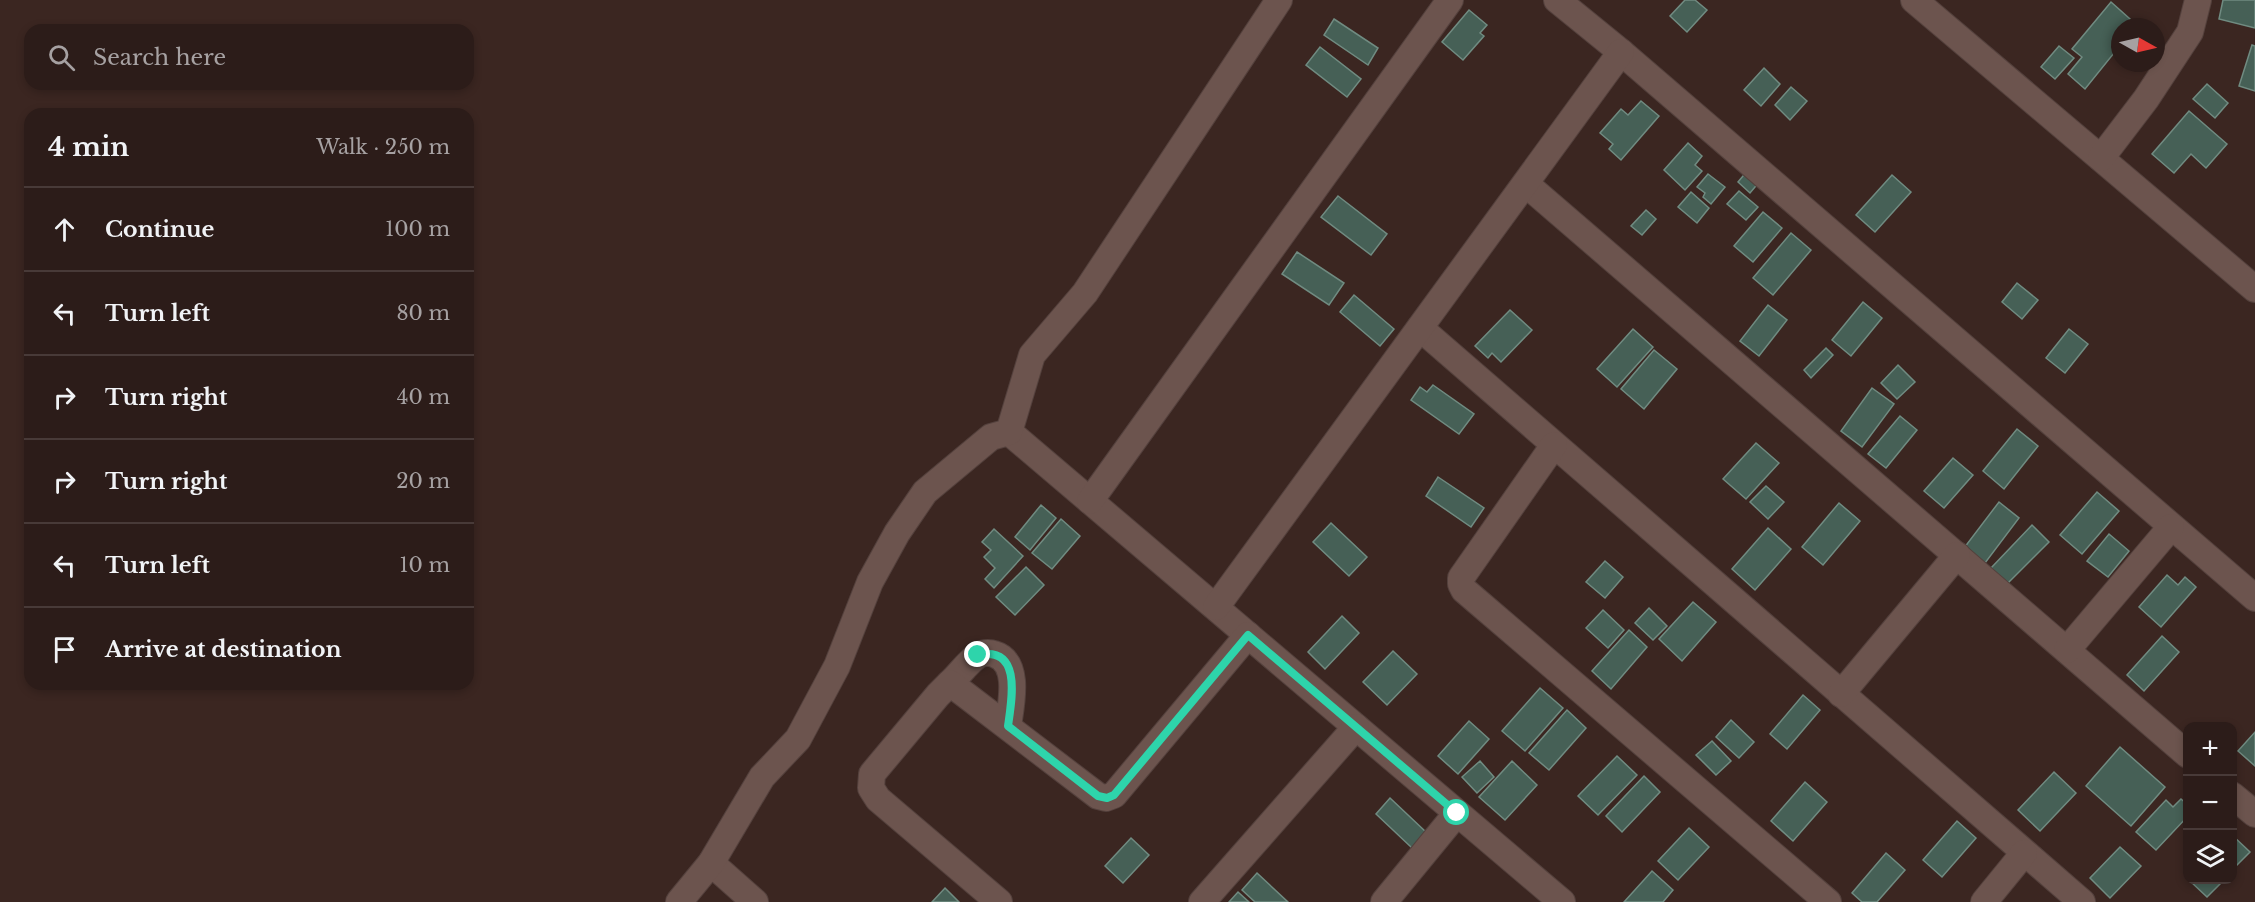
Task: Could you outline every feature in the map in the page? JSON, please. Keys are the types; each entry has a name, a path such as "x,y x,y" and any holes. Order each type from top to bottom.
{"street":[{"path":"1009,432 1032,355 1085,293 1280,0"},
{"path":"1090,501 1450,0"},
{"path":"1557,0 1621,52 2255,598"},
{"path":"1914,0 2255,289"},
{"path":"2101,158 2146,99 2190,32 2198,0"},
{"path":"1216,608 1621,52"},
{"path":"1526,184 2183,752"},
{"path":"1420,328 2082,902"},
{"path":"1009,432 1562,902"},
{"path":"679,902 711,863 762,777 798,739 837,666 870,582 897,534 925,492 991,437 1009,432"},
{"path":"1554,445 1461,578 1464,590 1819,899"},
{"path":"2067,650 2171,527"},
{"path":"1841,694 1957,555"},
{"path":"950,683 1098,796 1107,798 1114,795 1248,635"},
{"path":"999,902 878,799 871,788 872,774 938,695 978,655 990,652 1002,656 1011,669 1011,704 1008,726"},
{"path":"1202,902 1356,727"},
{"path":"2237,799 2255,814"},
{"path":"1384,902 1457,813"},
{"path":"1984,902 2024,853"},
{"path":"711,863 755,902"}],"building":[{"path":"1685,0 1695,0 1707,10 1687,32 1670,16"},
{"path":"2223,0 2255,0 2255,28 2219,19"},
{"path":"2111,2 2129,18 2111,18 2111,57 2085,89 2068,74 2082,57 2072,49"},
{"path":"1469,10 1487,25 1480,33 1484,36 1463,60 1442,42"},
{"path":"1334,19 1378,48 1368,65 1324,35"},
{"path":"2252,45 2255,46 2255,91 2239,86"},
{"path":"2059,46 2074,58 2055,79 2041,67"},
{"path":"1320,47 1361,79 1347,97 1306,65"},
{"path":"1764,68 1780,84 1761,106 1744,90"},
{"path":"2207,84 2228,103 2215,118 2193,99"},
{"path":"1791,87 1807,101 1790,120 1775,105"},
{"path":"1641,101 1659,116 1621,160 1609,149 1613,144 1600,133 1621,109 1628,115"},
{"path":"2189,111 2227,144 2206,168 2191,154 2174,173 2152,154"},
{"path":"1688,143 1702,156 1695,165 1702,171 1685,190 1664,170"},
{"path":"1748,170 1760,181 1750,193 1738,182"},
{"path":"1708,174 1725,187 1711,204 1703,197 1705,193 1697,187"},
{"path":"1892,175 1911,192 1875,232 1856,215"},
{"path":"1739,191 1758,207 1746,220 1727,204"},
{"path":"1691,192 1709,208 1697,223 1678,207"},
{"path":"1338,196 1387,234 1371,255 1321,217"},
{"path":"1646,210 1656,219 1642,235 1631,226"},
{"path":"1763,212 1782,228 1753,262 1734,246"},
{"path":"1791,233 1811,250 1773,295 1753,278"},
{"path":"1297,252 1344,283 1329,305 1282,274"},
{"path":"2017,283 2038,300 2022,319 2002,302"},
{"path":"1354,295 1394,329 1380,346 1340,312"},
{"path":"1863,302 1882,318 1851,356 1832,340"},
{"path":"1768,305 1787,320 1759,356 1740,341"},
{"path":"1510,310 1532,330 1501,362 1492,353 1488,358 1475,346"},
{"path":"1633,329 1653,347 1617,387 1597,369"},
{"path":"2069,329 2088,344 2065,373 2046,358"},
{"path":"1826,348 1833,355 1811,378 1804,370"},
{"path":"1654,350 1677,369 1644,409 1621,389"},
{"path":"1898,365 1915,382 1897,399 1881,383"},
{"path":"1433,385 1474,414 1459,434 1411,400 1420,387 1427,392"},
{"path":"1872,388 1894,404 1862,447 1841,431"},
{"path":"1900,416 1917,430 1886,468 1868,454"},
{"path":"2017,429 2038,446 2004,489 1983,471"},
{"path":"1756,443 1779,463 1746,499 1723,479"},
{"path":"1953,458 1973,475 1944,508 1924,491"},
{"path":"1438,477 1484,508 1471,527 1426,496"},
{"path":"1766,486 1784,502 1768,519 1750,502"},
{"path":"2097,492 2119,511 2082,554 2060,535"},
{"path":"1999,502 2019,518 1985,563 1964,548"},
{"path":"1839,503 1860,521 1823,565 1802,547"},
{"path":"1041,505 1056,518 1030,550 1015,537"},
{"path":"1061,519 1080,536 1052,569 1032,553"},
{"path":"1331,523 1367,557 1349,576 1313,542"},
{"path":"2032,525 2049,542 2007,584 1991,568"},
{"path":"1768,528 1791,549 1755,590 1732,569"},
{"path":"994,529 1023,556 994,588 985,579 995,568 984,557 991,550 982,542"},
{"path":"2109,534 2129,551 2108,577 2087,561"},
{"path":"1605,561 1623,577 1605,598 1586,582"},
{"path":"1026,567 1044,585 1015,615 996,597"},
{"path":"2167,575 2178,585 2185,577 2196,587 2161,627 2139,607"},
{"path":"1693,602 1716,622 1682,661 1659,639"},
{"path":"1649,608 1667,626 1653,640 1635,623"},
{"path":"1603,610 1624,630 1608,648 1586,628"},
{"path":"1342,616 1359,633 1325,669 1308,652"},
{"path":"1629,630 1647,647 1611,689 1592,671"},
{"path":"2162,636 2179,652 2144,691 2127,675"},
{"path":"1393,651 1417,674 1387,705 1363,682"},
{"path":"1540,688 1563,708 1525,751 1502,731"},
{"path":"1803,695 1820,710 1787,749 1770,734"},
{"path":"1567,710 1586,728 1549,770 1529,753"},
{"path":"1731,720 1754,742 1739,758 1716,737"},
{"path":"1469,721 1489,739 1458,774 1438,756"},
{"path":"2255,732 2255,766 2238,751"},
{"path":"1712,741 1731,761 1716,775 1696,755"},
{"path":"2120,747 2165,787 2131,826 2086,786"},
{"path":"1617,756 1637,775 1598,815 1578,796"},
{"path":"1480,761 1494,777 1477,793 1462,777"},
{"path":"1512,761 1537,785 1505,820 1479,797"},
{"path":"2054,772 2076,793 2040,831 2018,810"},
{"path":"1644,776 1660,792 1622,832 1606,816"},
{"path":"1805,782 1827,802 1793,841 1771,821"},
{"path":"1390,798 1426,832 1412,848 1376,814"},
{"path":"2181,799 2183,801 2183,821 2156,850 2136,832 2166,800 2173,807"},
{"path":"1957,821 1976,838 1942,877 1923,860"},
{"path":"1689,828 1709,847 1678,880 1658,861"},
{"path":"1131,838 1149,855 1123,883 1105,866"},
{"path":"2237,840 2250,852 2237,865"},
{"path":"2120,847 2141,866 2110,898 2090,878"},
{"path":"1886,853 1905,870 1877,902 1862,902 1852,893"},
{"path":"1652,871 1673,890 1663,902 1624,902"},
{"path":"1257,873 1288,902 1255,902 1242,890"},
{"path":"2193,884 2220,884 2207,897"},
{"path":"945,888 959,902 932,902"},
{"path":"1238,892 1249,902 1229,902"}],"route":[{"path":"978,655 990,652 1002,656 1011,669 1011,704 1008,726 1098,796 1107,798 1114,795 1248,635 1457,813"}]}
